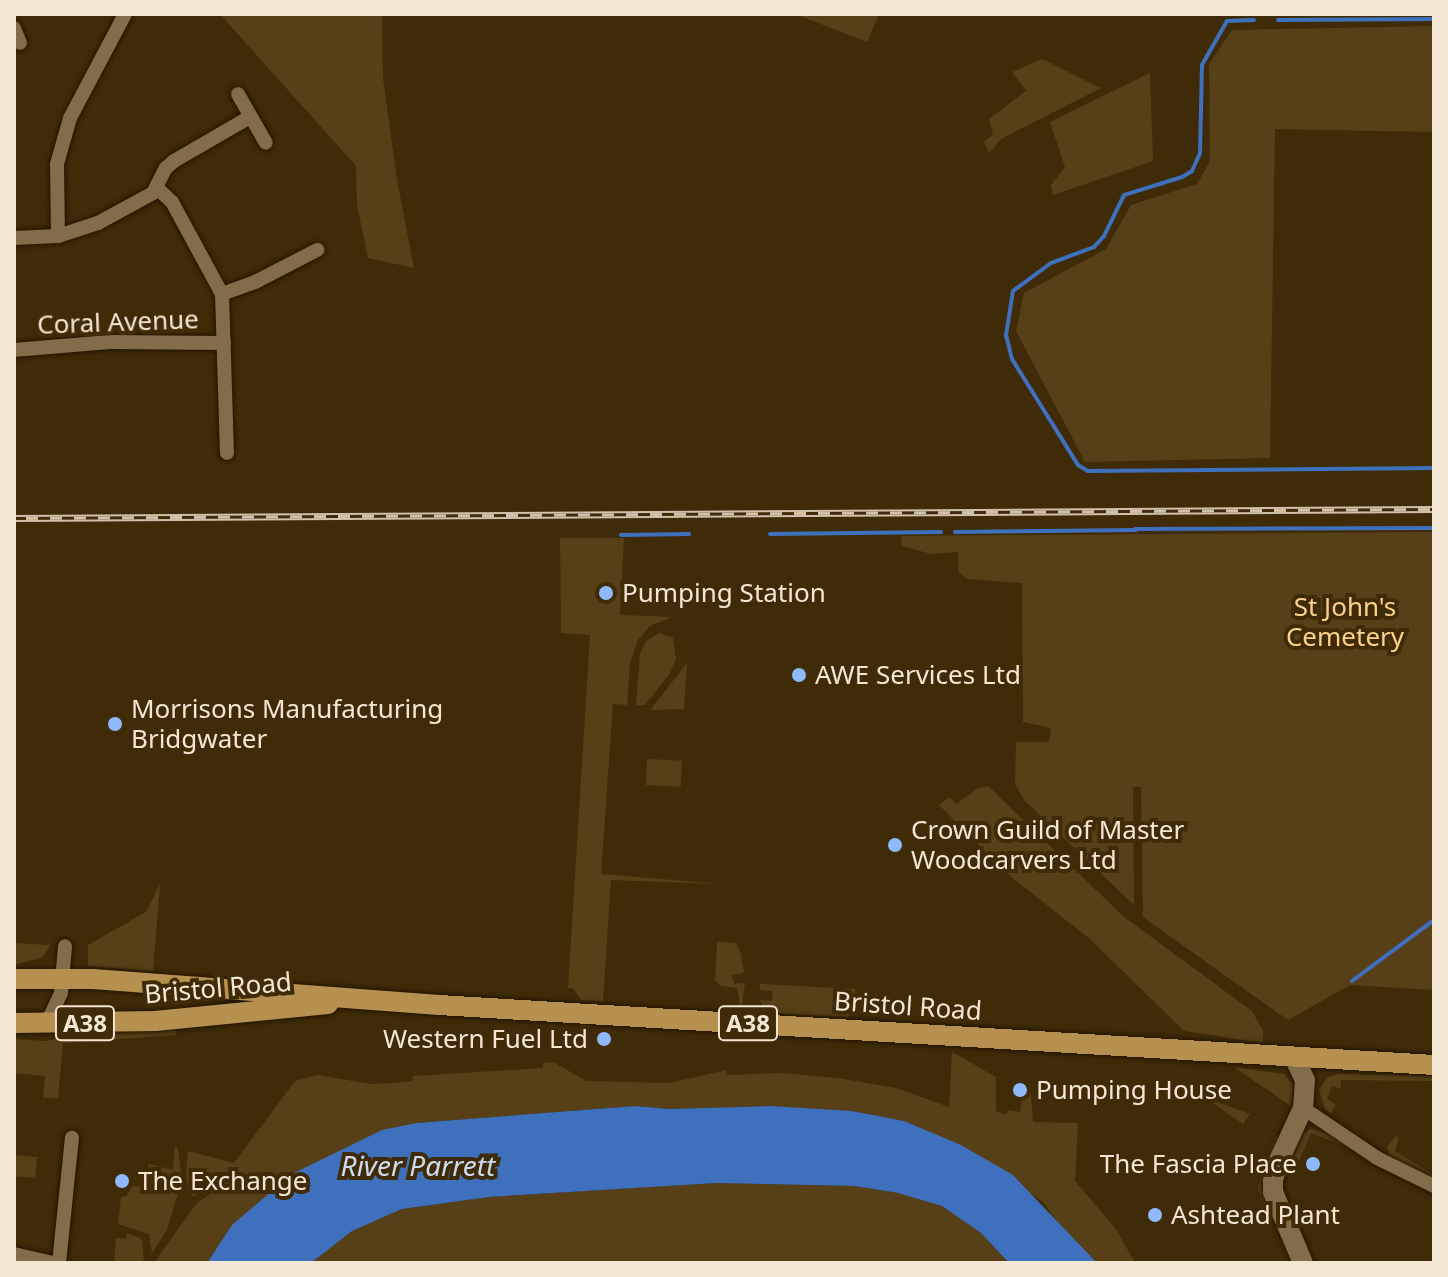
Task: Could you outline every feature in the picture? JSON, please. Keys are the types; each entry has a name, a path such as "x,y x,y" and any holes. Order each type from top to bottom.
{"main road":[{"name":"Bristol Road","path":"14,979 62,977 1295,1059 1434,1065"},
{"name":"Bristol Road","path":"14,1023 155,1021 379,1000"}],"street":[{"path":"58,236 57,164 70,118 125,14"},
{"path":"14,28 20,43"},
{"path":"238,94 266,143"},
{"path":"14,238 58,236 98,223 157,188 166,168 174,161 250,117"},
{"path":"157,188 172,202 222,294 227,453"},
{"path":"222,294 257,281 317,250"},
{"name":"Coral Avenue","path":"14,350 110,342 224,343"},
{"path":"47,1023 61,993 65,946"},
{"path":"1295,1059 1305,1080 1303,1108 1273,1180 1275,1203 1303,1263"},
{"path":"1303,1108 1377,1158 1434,1186"},
{"path":"59,1263 72,1138"},
{"path":"14,1254 52,1263"}],"green space":[{"path":"220,14 382,14 383,78 397,180 414,268 368,258 357,205 356,166"},
{"path":"795,14 879,14 867,42"},
{"path":"1434,26 1434,132 1275,129 1270,458 1085,462 1016,331 1024,293 1106,249 1131,205 1197,184 1210,161 1209,64 1232,30"},
{"path":"1042,59 1101,88 1001,139 989,153 984,142 993,134 989,119 1026,91 1012,72"},
{"path":"1150,73 1153,161 1053,195 1051,185 1065,167 1050,122"},
{"name":"St John's Cemetery","path":"1434,532 1434,990 1350,985 1288,1020 1143,917 1141,787 1133,787 1134,905 1024,800 1015,784 1016,742 1049,742 1051,728 1023,722 1022,583 968,579 959,573 958,552 931,554 902,546 901,536"},
{"path":"560,538 624,538 620,615 672,617 650,626 638,640 630,663 627,705 613,704 601,874 720,884 611,880 603,1001 581,1000 574,989 568,988 590,635 561,633"},
{"path":"660,633 673,638 676,659 670,673 645,705 636,705 640,653 646,641"},
{"path":"687,663 684,709 651,710 651,709"},
{"path":"647,759 682,761 681,787 646,785"},
{"path":"988,786 1124,917 1252,1011 1263,1031 1263,1043 1184,1031 1090,939 1010,876 939,805 950,797 956,804 978,788"},
{"path":"160,884 153,971 88,966 88,945 146,912"},
{"path":"717,942 736,943 741,954 744,973 732,975 734,984 745,983 741,1011 737,988 721,986 715,980"},
{"path":"14,943 50,945 43,957 14,965"},
{"path":"760,984 855,989 855,994 843,995 843,1004 855,1004 848,1017 766,1013 760,1000 772,1001 773,991 760,990"},
{"path":"176,1028 176,1035 63,1043 58,1098 43,1098 45,1076 14,1073 14,1039 46,1041 82,1034"},
{"path":"952,1052 996,1077 996,1111 1006,1115 1009,1110 1020,1112 1026,1083 1030,1083 1033,1122 1078,1123 1075,1181 1116,1229 1135,1263 1097,1263 1062,1228 1043,1202 959,1144 904,1121 852,1111 771,1106 669,1109 635,1106 416,1123 232,1225 207,1263 154,1263 196,1204 238,1175 234,1171 193,1196 189,1193 186,1175 188,1151 234,1163 295,1081 317,1075 371,1084 393,1083 412,1081 413,1076 543,1068 543,1063 553,1062 586,1081 670,1083 726,1070 727,1075 782,1073 838,1078 896,1088 949,1107"},
{"path":"1234,1067 1284,1074 1294,1086 1291,1106"},
{"path":"1337,1074 1434,1076 1434,1081 1341,1080 1341,1089 1332,1086 1327,1099 1335,1104 1331,1114 1325,1108 1319,1090 1327,1078"},
{"path":"1213,1103 1250,1114 1243,1124"},
{"path":"1311,1129 1334,1135 1348,1147 1311,1133 1299,1161 1296,1160 1292,1154 1301,1135"},
{"path":"1276,1135 1280,1140 1267,1204 1271,1215 1269,1223 1258,1188 1262,1167"},
{"path":"1396,1136 1399,1138 1395,1151 1434,1175 1434,1178 1389,1156 1387,1147"},
{"path":"175,1145 182,1179 167,1230 152,1253 149,1234 118,1224 121,1197 127,1196 132,1186 147,1187 149,1164 173,1170"},
{"path":"14,1155 37,1157 35,1178 14,1176"},
{"path":"716,1183 855,1186 898,1193 942,1206 981,1233 1009,1263 311,1263 352,1231 402,1209 489,1197"},
{"path":"127,1233 142,1239 144,1263 114,1263 116,1238 126,1239"}],"water":[{"name":"River Parrett","path":"635,1106 669,1109 771,1106 852,1111 904,1121 959,1144 1013,1175 1097,1263 1009,1263 981,1233 942,1206 898,1193 855,1186 716,1183 489,1197 402,1209 352,1231 311,1263 207,1263 232,1225 292,1174 382,1130 416,1123"}],"waterway":[{"path":"1278,20 1434,19"},
{"path":"1254,20 1227,21 1202,65 1200,153 1192,171 1124,195 1104,236 1094,247 1051,263 1013,291 1006,335 1012,359 1078,465 1088,471 1434,468"},
{"path":"1135,529 1434,528"},
{"path":"955,532 1136,530"},
{"path":"770,534 941,532"},
{"path":"621,535 689,534"},
{"path":"1352,981 1434,920"}],"railway":[{"path":"14,518 1434,509"}],"place":[{"name":"Pumping Station","path":"606,593"},
{"name":"AWE Services Ltd","path":"799,675"},
{"name":"Morrisons Manufacturing Bridgwater","path":"115,724"},
{"name":"Crown Guild of Master Woodcarvers Ltd","path":"895,845"},
{"name":"Western Fuel Ltd","path":"604,1039"},
{"name":"Pumping House","path":"1020,1090"},
{"name":"The Fascia Place","path":"1313,1164"},
{"name":"The Exchange","path":"122,1181"},
{"name":"Ashtead Plant","path":"1155,1215"}]}
